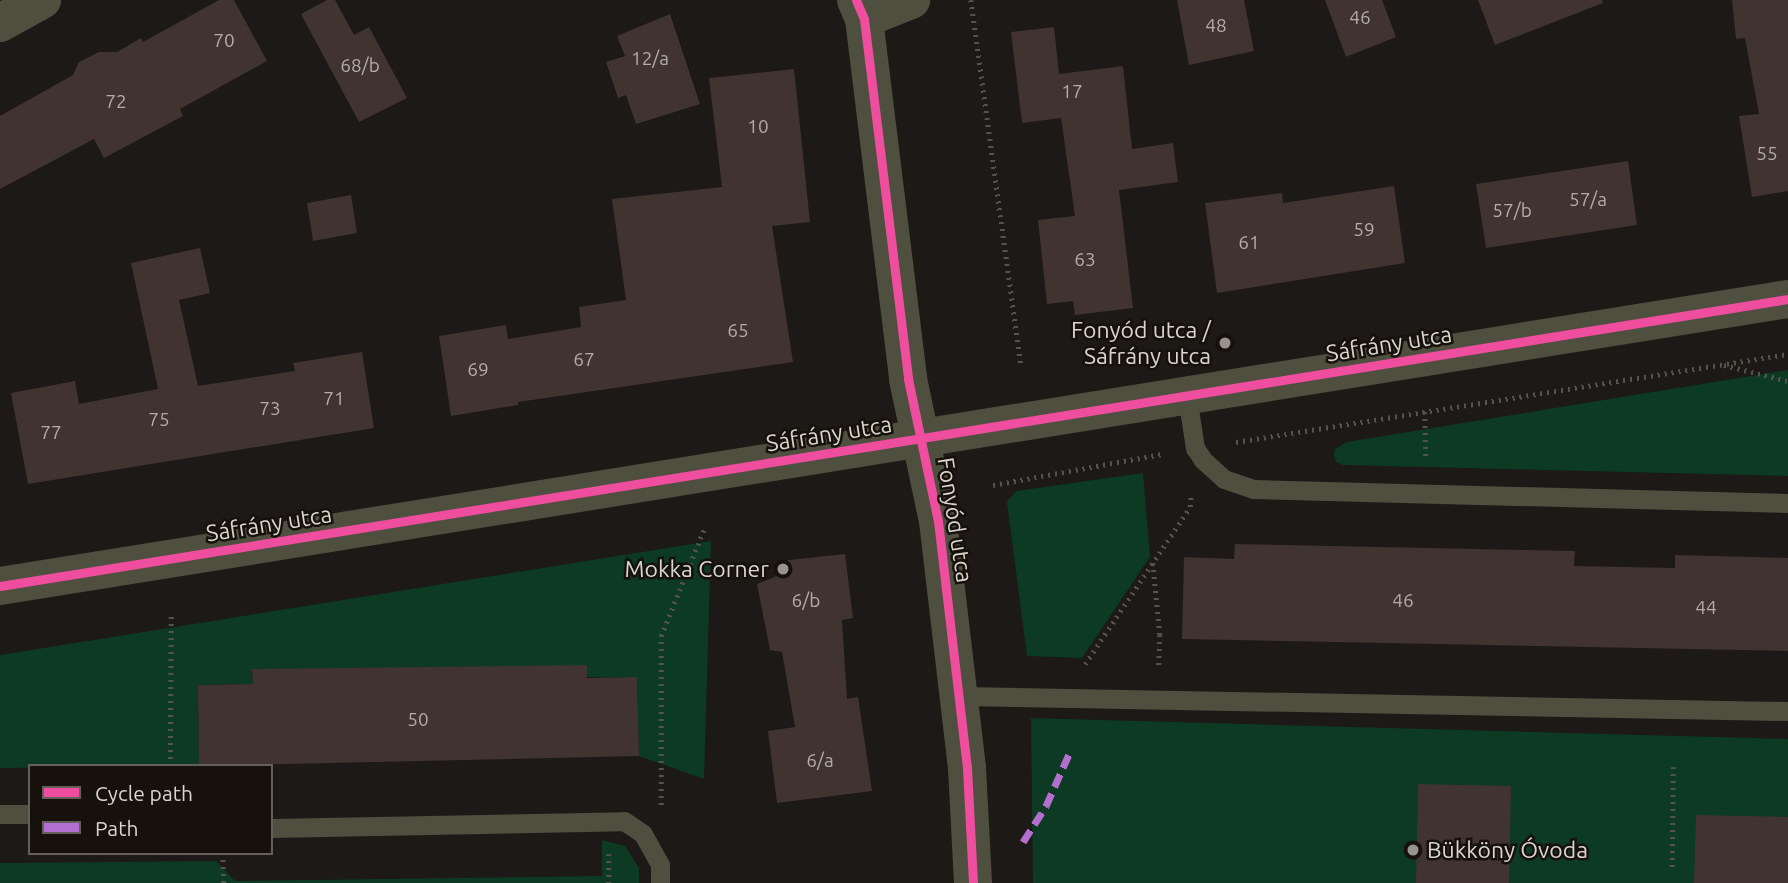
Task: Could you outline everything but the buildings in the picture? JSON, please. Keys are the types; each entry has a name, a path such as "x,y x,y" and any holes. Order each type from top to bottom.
{"street":[{"path":"0,23 42,0"},
{"path":"860,10 911,0"},
{"name":"Fonyód utca","path":"860,10 906,367 934,495 960,695 973,883"},
{"name":"Sáfrány utca","path":"0,586 1788,299"}],"lane":[{"path":"1187,396 1195,448 1224,480 1253,489 1788,503"},
{"path":"960,695 1788,711"},
{"path":"0,814 28,814"},
{"path":"273,828 624,821 643,834 660,874"}],"path":[{"path":"971,0 1021,364"},
{"path":"993,485 1195,448 1788,354"},
{"path":"1722,364 1788,381"},
{"path":"1084,665 1190,507 1195,448"},
{"path":"660,874 661,636 704,529"},
{"path":"1153,562 1160,635 1159,667"},
{"path":"170,764 171,612"},
{"path":"1672,867 1673,767"},
{"path":"223,855 224,883"}],"green space":[{"path":"1788,370 1788,476 1343,465 1336,462 1334,455 1335,449 1347,442"},
{"path":"1143,473 1150,557 1082,658 1027,656 1007,502 1016,491"},
{"path":"711,541 704,779 639,756 637,678 252,670 253,684 198,685 199,764 28,764 28,768 0,768 0,655"},
{"path":"1031,718 1788,739 1788,883 1033,883"},
{"path":"602,840 625,846 639,868 639,883 0,883 0,863 216,861 235,881 602,876"}],"marked path":[{"path":"1023,842 1046,806 1069,754"}],"cycle path":[{"path":"856,0 864,19 908,379 938,521 967,768 973,883"},
{"path":"0,586 1788,299"}],"place":[{"name":"Fonyód utca / Sáfrány utca","path":"1225,343"},
{"name":"Mokka Corner","path":"783,569"},
{"name":"Bükköny Óvoda","path":"1413,850"}]}
